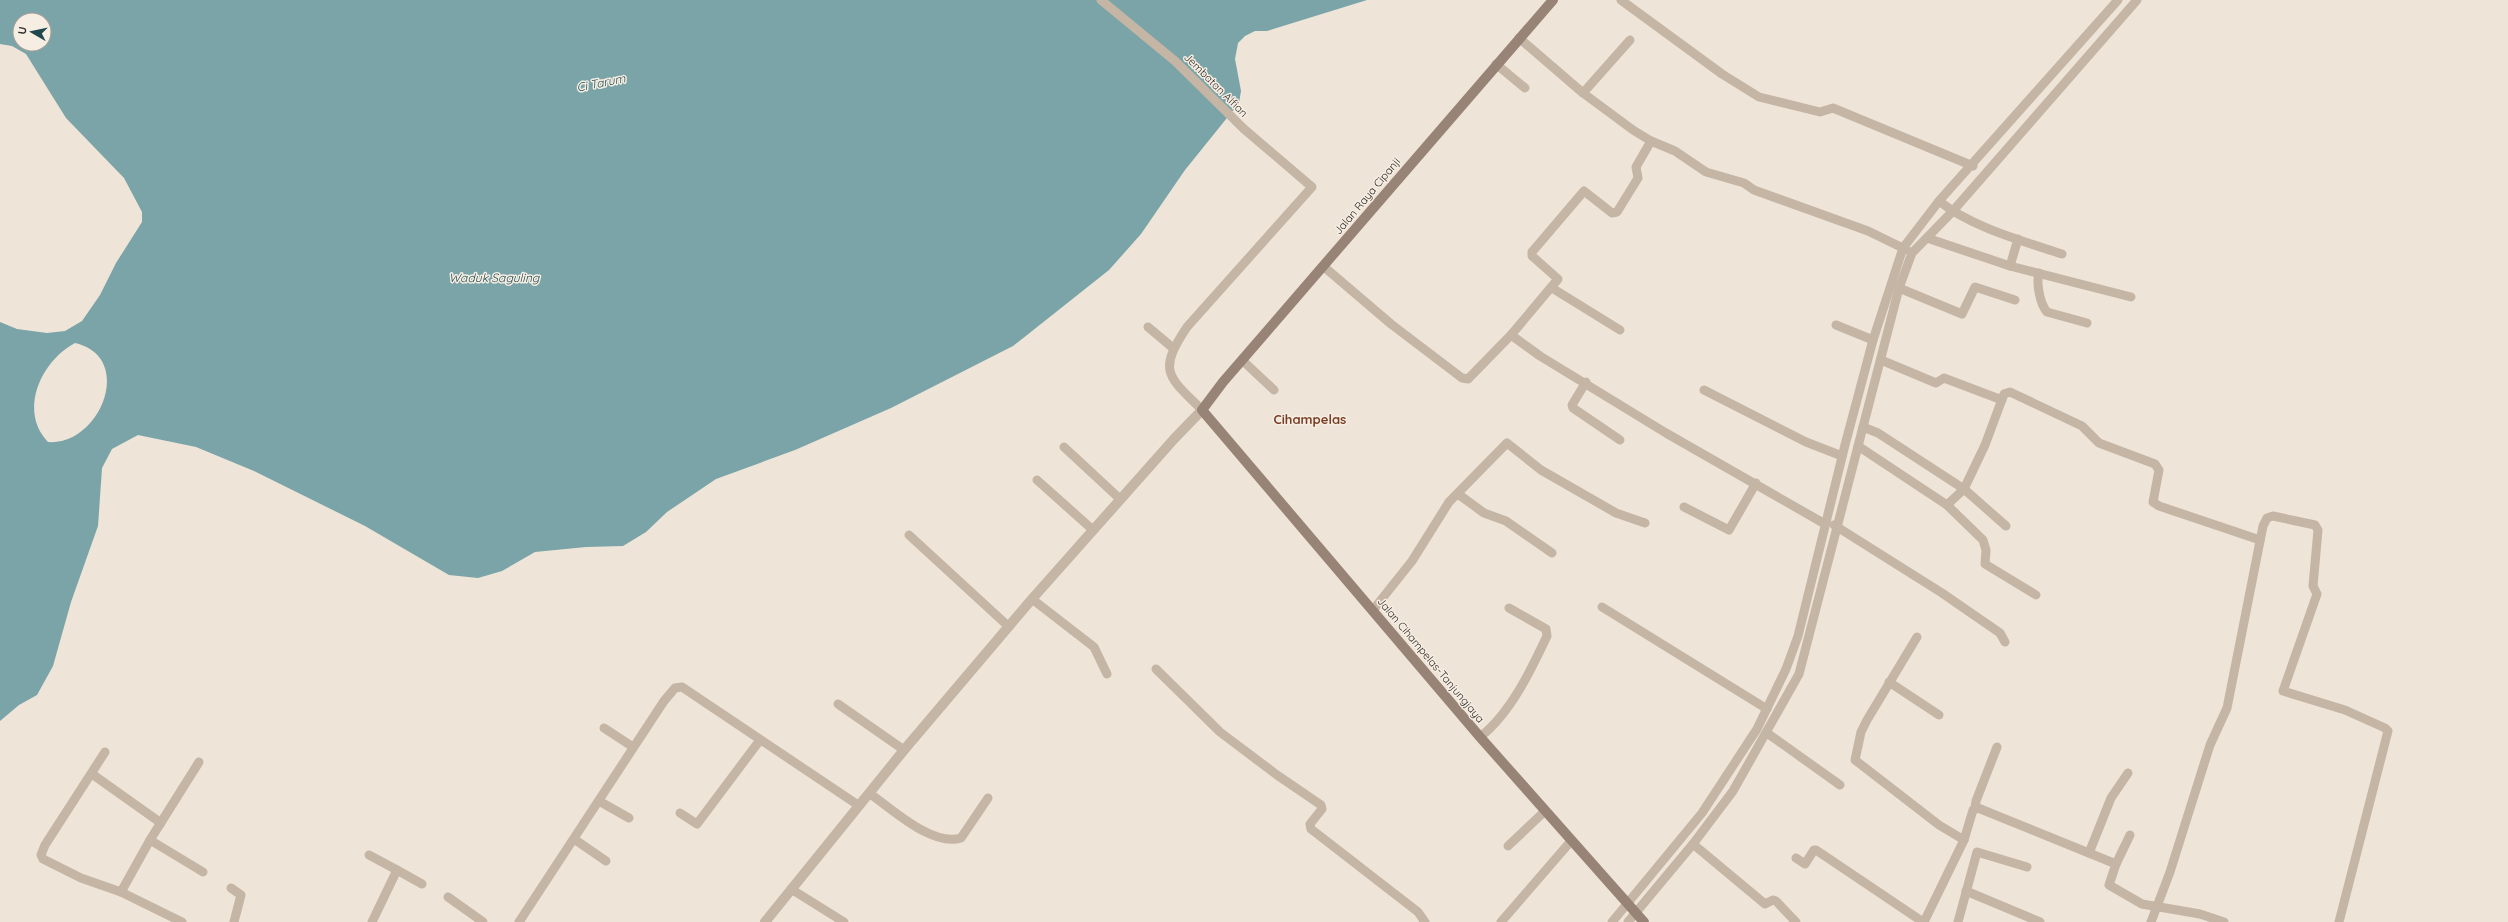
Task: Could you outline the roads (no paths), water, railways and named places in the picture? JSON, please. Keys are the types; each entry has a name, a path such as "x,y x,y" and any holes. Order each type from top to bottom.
{"main road":[{"name":"Jalan Raya Cipanji","path":"1202,410 1242,360 1552,0"},
{"name":"Jalan Cihampelas-Tanjungjaya","path":"1202,410 1480,737 1644,922"}],"street":[{"name":"Jembatan Alfian","path":"1101,0 1175,61 1244,129 1311,186 1187,327 1174,348"},
{"path":"1621,0 1722,74 1759,97 1820,112 1833,108 1973,166"},
{"path":"1628,922 1693,844 1729,787 1767,732 1793,672 1831,524 1842,456 1873,340 1903,248 1939,201 1973,166 2118,0"},
{"path":"1612,922 1729,787 1768,709 1793,672 1798,636 1831,524 1858,446 1899,288 1912,252 1952,212 2137,0"},
{"path":"1519,38 1583,93 1651,141 1675,151 1706,172 1744,183 1754,190 1868,231 1912,252"},
{"path":"1583,93 1630,40"},
{"path":"1496,64 1525,88"},
{"path":"1323,266 1391,324 1464,379 1470,378 1511,335 1552,288 1558,277 1532,256 1532,252 1584,191 1612,213 1617,212 1638,178 1636,167 1651,141"},
{"path":"1939,201 1952,212 2018,239 2062,254"},
{"path":"1927,238 2010,266 2130,297"},
{"path":"2010,266 2018,239"},
{"path":"2039,273 2036,282 2043,308 2047,312 2087,323"},
{"path":"1899,288 1962,314 1975,287 2015,300"},
{"path":"1552,288 1620,330"},
{"path":"1836,325 1873,340"},
{"path":"765,922 858,806 1008,626 1120,499 1202,410 1171,377 1170,368 1174,348 1148,327"},
{"path":"1511,335 1540,356 1586,382 1666,434 1831,524 1942,593 2000,632 2005,642"},
{"path":"1242,360 1274,390"},
{"path":"1881,360 1936,383 1944,378 2002,400"},
{"path":"1586,382 1572,405 1573,408 1620,440"},
{"path":"1704,390 1806,442 1842,456"},
{"path":"1947,505 1964,489 1985,445 2004,394 2010,392 2082,426 2099,443 2155,464 2159,470 2153,502 2159,506 2260,540"},
{"path":"1863,427 1878,433 1964,489 2006,526"},
{"path":"1373,610 1412,561 1449,502 1508,443 1541,470 1616,513 1644,524"},
{"path":"1858,446 1947,505 1982,540 1986,546 1985,564 2036,595"},
{"path":"1064,447 1120,499"},
{"path":"1037,480 1093,530"},
{"path":"1684,507 1729,530 1756,483"},
{"path":"1458,494 1484,513 1506,521 1552,553"},
{"path":"2151,922 2210,745 2227,708 2260,540 2267,518 2273,516 2315,525 2318,530 2313,586 2317,594 2283,691 2345,710 2386,728 2388,731 2339,922"},
{"path":"909,535 1008,626"},
{"path":"1032,599 1094,647 1107,674"},
{"path":"1602,607 1768,709"},
{"path":"1480,737 1491,729 1507,709 1547,636 1546,629 1509,608"},
{"path":"1917,637 1889,682 1861,732 1854,760 1939,826 1964,840"},
{"path":"1156,669 1220,732 1277,775 1321,805 1322,809 1310,824 1311,829 1418,912 1425,922"},
{"path":"1889,682 1939,715"},
{"path":"519,922 633,747 670,693 679,687 858,806"},
{"path":"838,704 904,750"},
{"path":"604,728 633,747"},
{"path":"1767,732 1840,786"},
{"path":"680,813 697,824 760,740"},
{"path":"1796,858 1805,864 1814,850 1816,850 1924,922 1964,840 1976,801 1997,747"},
{"path":"105,752 44,845 41,855 43,859 81,878 121,892 182,922"},
{"path":"121,892 150,840 199,762"},
{"path":"2089,853 2111,798 2128,773"},
{"path":"92,774 161,823"},
{"path":"869,793 930,835 949,841 961,838 988,798"},
{"path":"599,801 629,818"},
{"path":"1975,808 2116,864"},
{"path":"1508,846 1545,811"},
{"path":"2130,835 2108,885 2142,904 2200,914 2224,922"},
{"path":"574,839 606,861"},
{"path":"150,840 203,872"},
{"path":"1501,922 1571,841"},
{"path":"1693,844 1765,904 1773,900 1776,901 1796,922"},
{"path":"1958,922 1977,852 2027,867"},
{"path":"369,855 422,884"},
{"path":"372,922 397,870"},
{"path":"231,888 241,895 234,922"},
{"path":"791,889 844,922"},
{"path":"1966,891 2040,922"},
{"path":"448,897 483,922"}],"water":[{"name":"Waduk Saguling","path":"0,0 1367,0 1267,31 1255,31 1245,36 1238,43 1235,59 1241,91 1239,103 1185,170 1141,234 1109,270 1013,346 891,408 795,450 716,479 667,512 646,532 623,546 586,547 535,552 502,571 478,578 449,575 365,526 254,471 196,447 138,435 112,449 102,468 98,526 71,602 53,666 37,695 19,705 0,721 0,322 17,329 47,333 65,331 82,321 100,295 116,263 142,222 142,212 124,178 66,118 26,54 22,52 52,52 52,12 12,12 12,46 0,44","holes":["75,343 93,351 104,365 107,382 104,399 95,416 83,430 67,439 48,442 39,430 35,416 34,402 44,374 52,362 63,351"]}],"district":[{"name":"Cihampelas","path":"1310,419"}],"water label":[{"name":"Ci Tarum","path":"601,83"}]}
